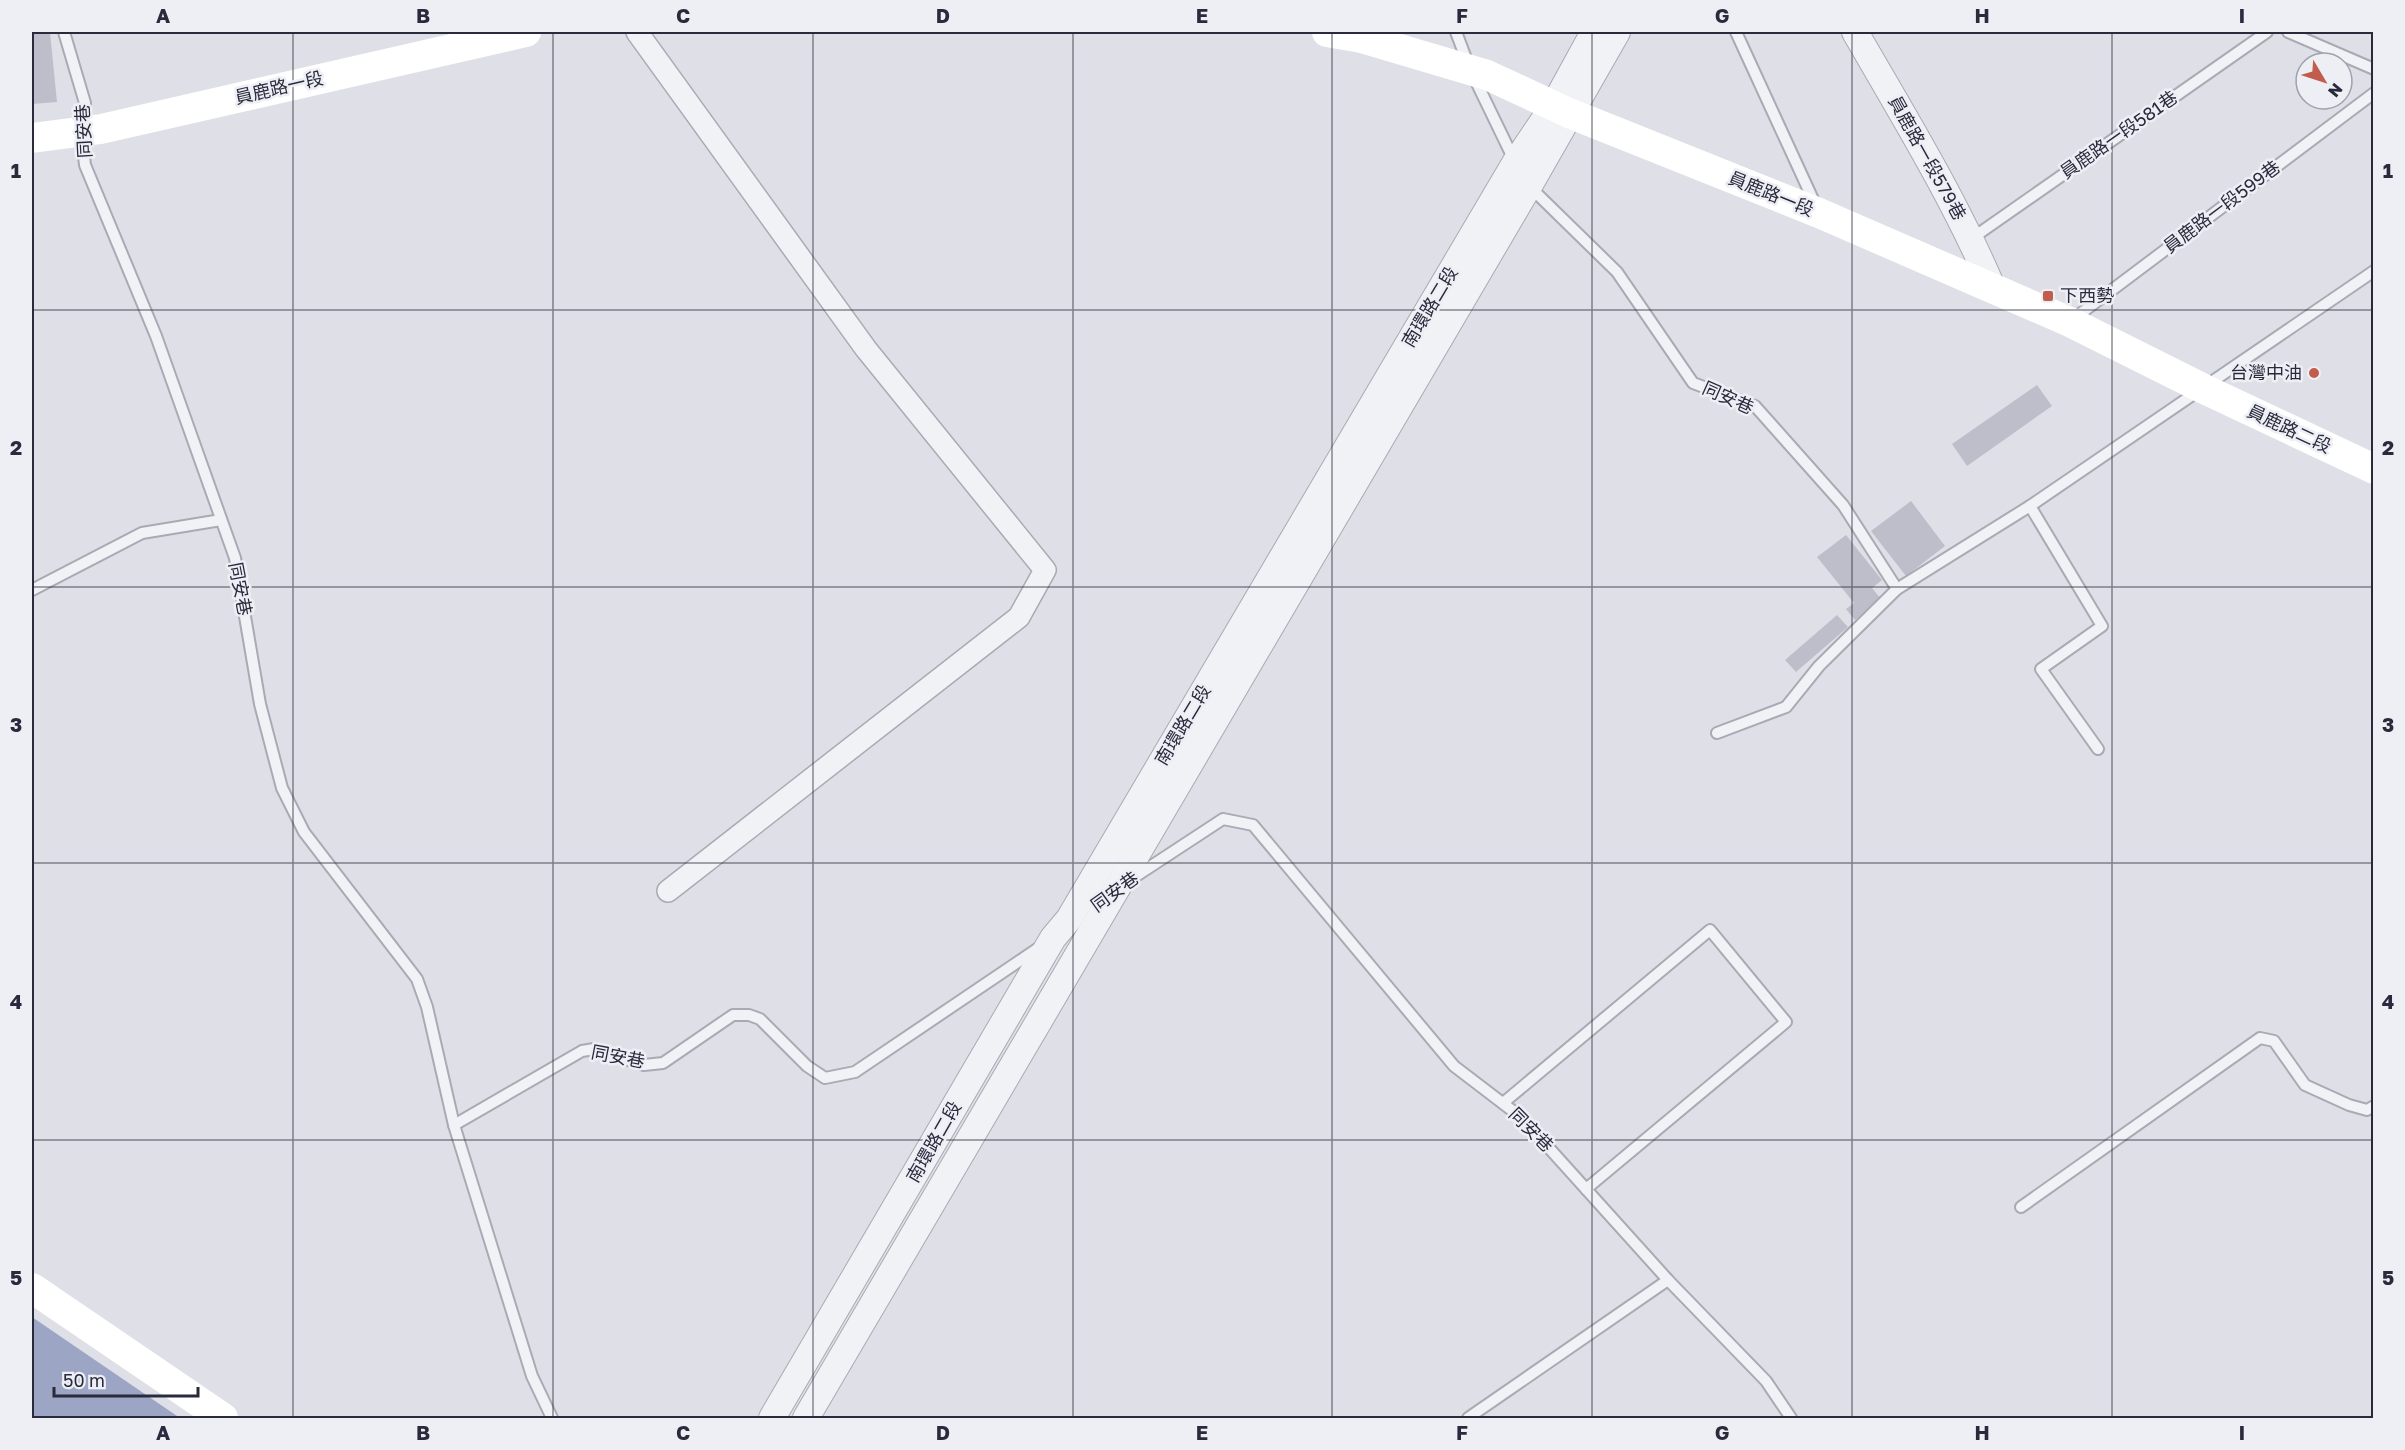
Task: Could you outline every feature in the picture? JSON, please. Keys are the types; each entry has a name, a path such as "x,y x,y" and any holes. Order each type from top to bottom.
{"main road":[{"name":"員鹿路一段","path":"32,138 112,127 526,32"},
{"name":"員鹿路一段","path":"1327,32 1362,38 1470,69 1561,109 1819,213 1992,287 2070,322 2204,388"},
{"name":"員鹿路二段","path":"2204,388 2373,469"},
{"path":"32,1288 223,1419"}],"street":[{"path":"637,32 866,349 1045,570 1019,617 668,891"},
{"name":"南環路二段","path":"806,1419 1529,186 1594,32"},
{"name":"南環路二段","path":"772,1419 1053,938 1069,919 1515,163 1561,109 1617,32"},
{"name":"員鹿路一段579巷","path":"1855,32 1971,239 1992,287"}],"lane":[{"name":"同安巷","path":"64,32 85,103 81,132 85,165 156,336 235,558 260,704 282,788 304,832 417,979 427,1006 454,1125 532,1376 552,1419"},
{"path":"1456,32 1470,69 1515,163"},
{"path":"1736,32 1819,213"},
{"name":"員鹿路一段581巷","path":"1971,239 2267,32"},
{"path":"2288,32 2373,69"},
{"name":"員鹿路一段599巷","path":"2070,322 2373,93"},
{"name":"同安巷","path":"1529,186 1617,272 1693,383 1755,406 1843,505 1897,589"},
{"path":"1717,733 1786,707 1819,666 1897,589 2030,506 2373,271"},
{"path":"2030,506 2102,626 2041,669 2098,749"},
{"path":"32,590 142,533 221,520"},
{"name":"同安巷","path":"454,1125 582,1051 594,1049 644,1065 663,1063 733,1015 749,1015 760,1019 807,1066 825,1078 855,1072 1053,938 1115,890 1223,819 1253,825 1454,1066 1522,1118 1668,1280 1766,1381 1791,1419"},
{"path":"1503,1103 1710,930 1786,1022 1586,1189"},
{"path":"2021,1207 2260,1038 2274,1041 2305,1085 2349,1105 2367,1110 2373,1106"},
{"path":"1468,1419 1668,1280"}],"water":[{"path":"32,1317 180,1418 32,1418"}],"building":[{"path":"32,32 50,32 57,102 32,104"},
{"path":"2037,385 2052,406 1967,466 1952,444"},
{"path":"1911,501 1945,546 1906,576 1871,531"},
{"path":"1846,535 1882,580 1872,588 1881,599 1855,620 1846,609 1854,603 1817,557"},
{"path":"1837,615 1848,627 1796,672 1785,660"}],"place":[{"name":"下西勢","path":"2048,296"},
{"name":"台灣中油","path":"2314,373"}]}
